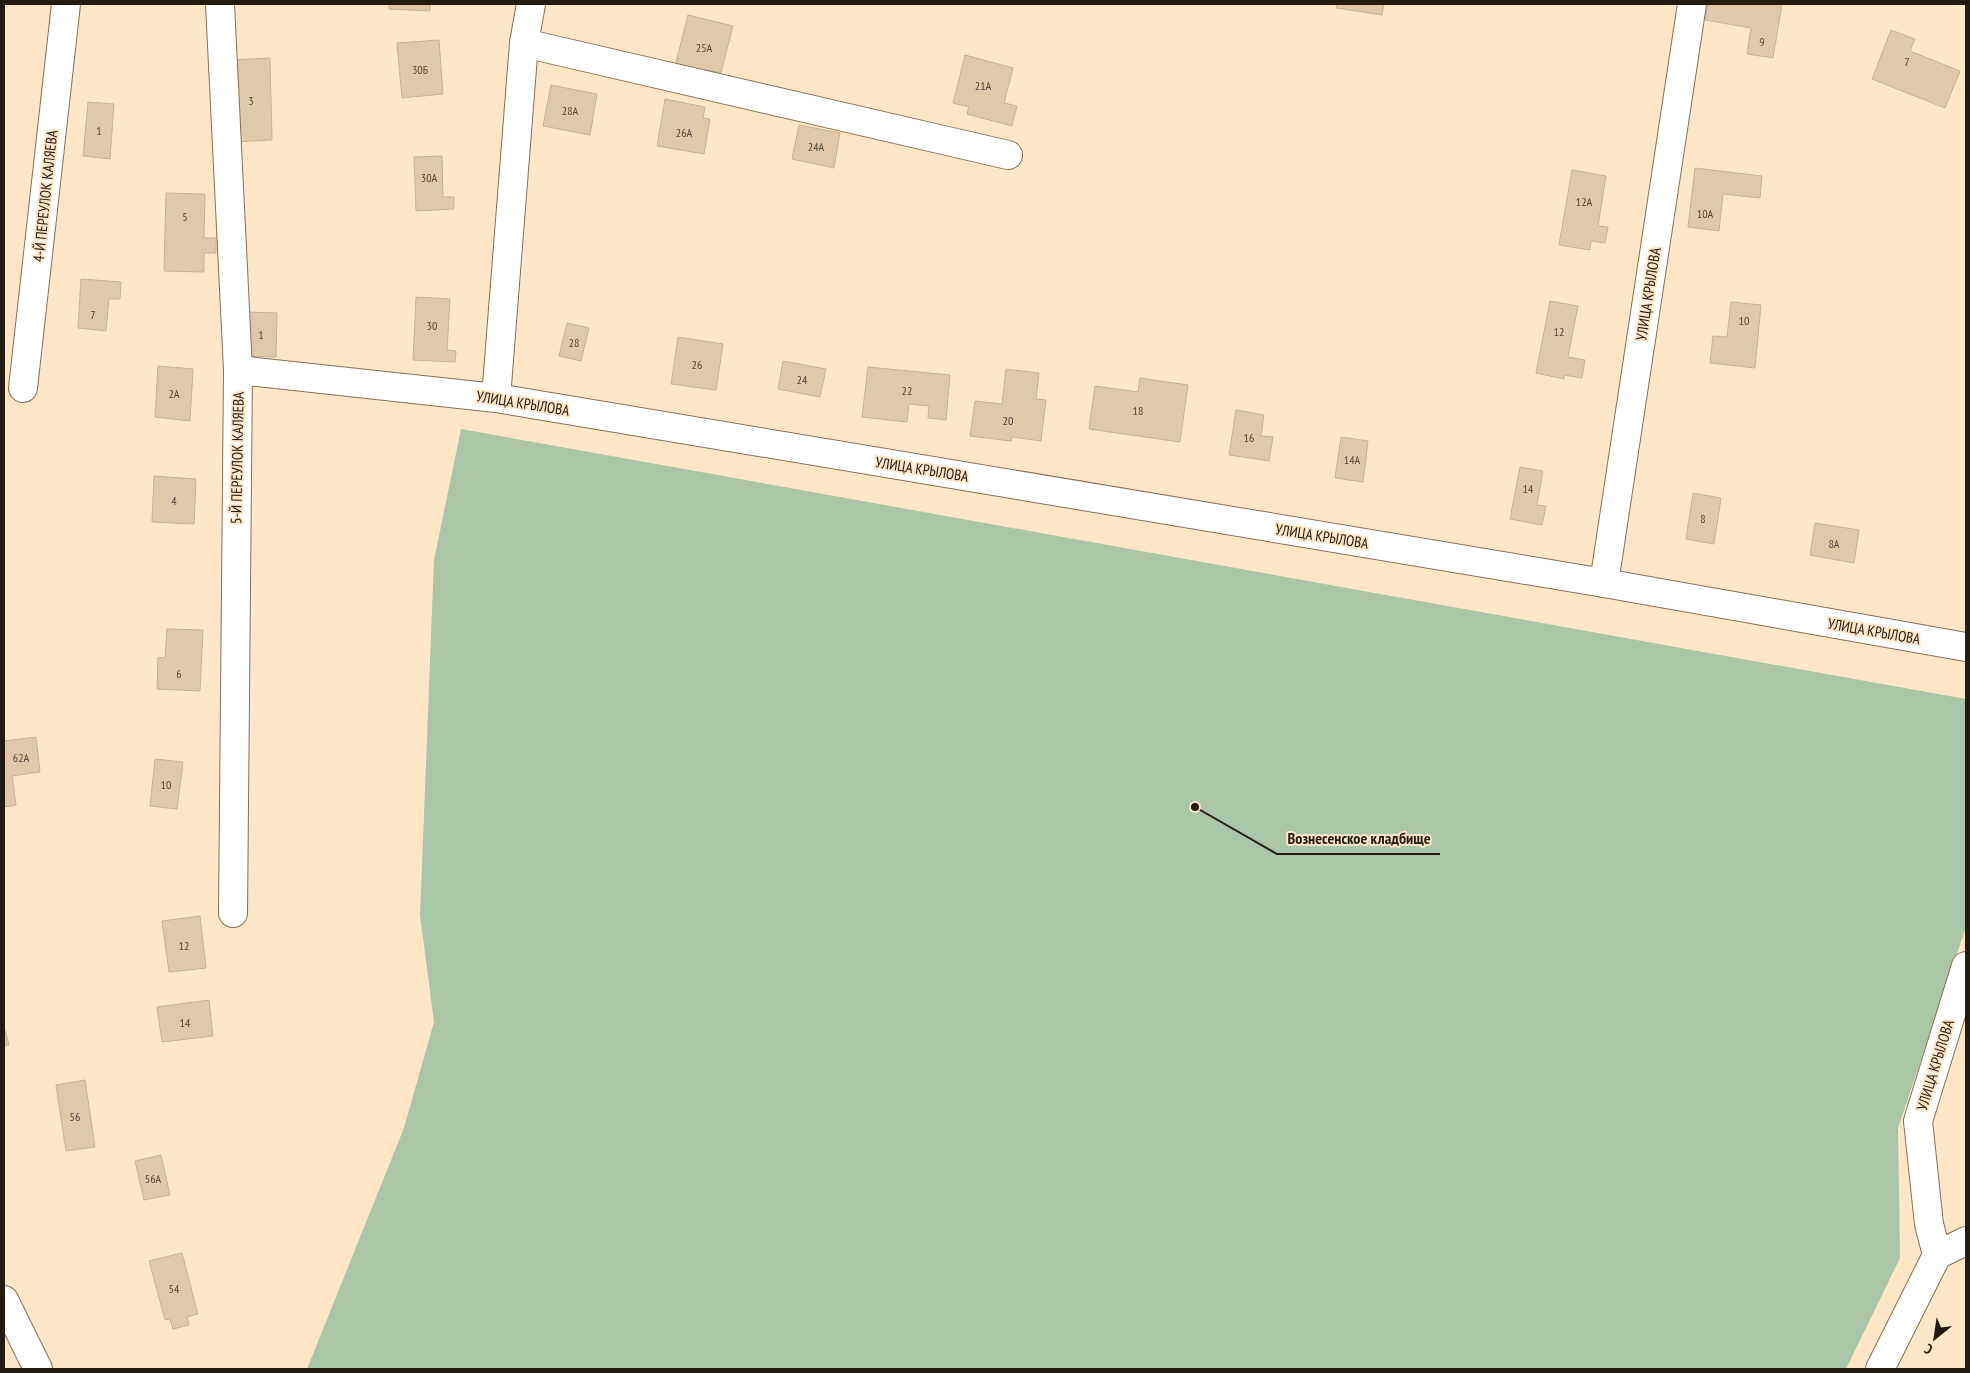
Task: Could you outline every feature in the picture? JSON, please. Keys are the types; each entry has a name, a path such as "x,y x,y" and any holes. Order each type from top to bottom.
{"street":[{"name":"4-Й ПЕРЕУЛОК КАЛЯЕВА","path":"23,388 66,4"},
{"name":"5-Й ПЕРЕУЛОК КАЛЯЕВА","path":"220,4 238,370 233,914"},
{"path":"496,398 524,43 531,4"},
{"name":"УЛИЦА КРЫЛОВА","path":"1604,583 1692,4"},
{"path":"524,43 1008,155"},
{"name":"УЛИЦА КРЫЛОВА","path":"238,370 496,398 1604,583 1966,647"},
{"name":"УЛИЦА КРЫЛОВА","path":"1937,1256 1929,1224 1918,1121 1966,966"},
{"path":"1880,1369 1937,1256 1966,1241"},
{"path":"4,1300 38,1369"}],"green space":[{"path":"461,429 1966,699 1966,927 1898,1128 1900,1258 1846,1369 307,1369 404,1128 434,1022 420,915 434,560"}],"building":[{"path":"389,4 430,4 430,11 389,9"},
{"path":"1337,4 1384,4 1382,15 1336,8"},
{"path":"1708,4 1782,4 1773,58 1747,54 1751,28 1705,20"},
{"path":"688,15 733,26 721,73 704,69 701,77 674,70"},
{"path":"1891,30 1915,39 1910,51 1960,71 1945,108 1872,79"},
{"path":"439,40 443,94 402,98 397,43"},
{"path":"965,55 1013,68 1004,103 1017,106 1012,126 967,114 969,107 953,103"},
{"path":"270,58 272,140 233,142 231,60"},
{"path":"551,85 597,94 590,135 543,126"},
{"path":"665,99 705,107 703,118 710,119 704,154 657,146"},
{"path":"88,102 114,104 110,159 83,156"},
{"path":"799,125 840,133 834,168 792,159"},
{"path":"442,156 443,197 454,197 454,209 416,211 414,157"},
{"path":"1695,168 1762,176 1760,198 1723,194 1719,231 1688,227"},
{"path":"1572,170 1606,176 1598,226 1608,227 1605,243 1591,241 1590,250 1559,245"},
{"path":"166,193 205,194 204,238 216,238 216,253 204,253 204,272 164,271"},
{"path":"81,279 121,282 120,299 109,299 106,331 78,328"},
{"path":"416,297 450,299 447,350 456,351 455,362 413,360"},
{"path":"1550,301 1578,306 1568,357 1585,360 1582,378 1564,375 1564,379 1536,373"},
{"path":"1731,302 1761,305 1755,368 1710,363 1713,336 1727,337"},
{"path":"247,312 277,313 276,357 245,356"},
{"path":"567,323 589,328 581,361 559,356"},
{"path":"678,337 723,344 716,390 671,384"},
{"path":"783,361 826,369 820,397 778,389"},
{"path":"158,366 193,369 190,421 155,417"},
{"path":"868,367 950,375 946,420 928,418 929,406 909,404 907,422 862,417"},
{"path":"1006,369 1039,373 1036,399 1046,400 1041,441 1012,437 1011,441 970,436 975,401 1002,404"},
{"path":"1140,378 1188,385 1180,442 1089,429 1095,386 1138,392"},
{"path":"1236,410 1264,415 1261,436 1273,437 1269,461 1229,455"},
{"path":"1341,437 1368,441 1363,482 1335,478"},
{"path":"1520,467 1543,471 1537,505 1546,506 1542,525 1510,519"},
{"path":"154,476 196,479 194,524 152,522"},
{"path":"1693,493 1721,498 1714,544 1686,539"},
{"path":"1815,523 1859,530 1854,563 1810,555"},
{"path":"167,629 203,630 200,691 157,689 158,657 165,658"},
{"path":"36,737 40,772 12,776 16,805 4,807 4,741"},
{"path":"155,759 183,762 177,809 150,806"},
{"path":"200,916 206,968 169,972 162,921"},
{"path":"209,1000 213,1036 162,1042 157,1007"},
{"path":"4,1027 9,1045 4,1046"},
{"path":"85,1080 95,1147 66,1151 56,1085"},
{"path":"161,1155 170,1195 144,1200 135,1161"},
{"path":"182,1253 198,1314 187,1317 189,1325 173,1329 170,1319 165,1320 149,1261"}],"place":[{"name":"Вознесенское кладбище","path":"1195,807"}]}
